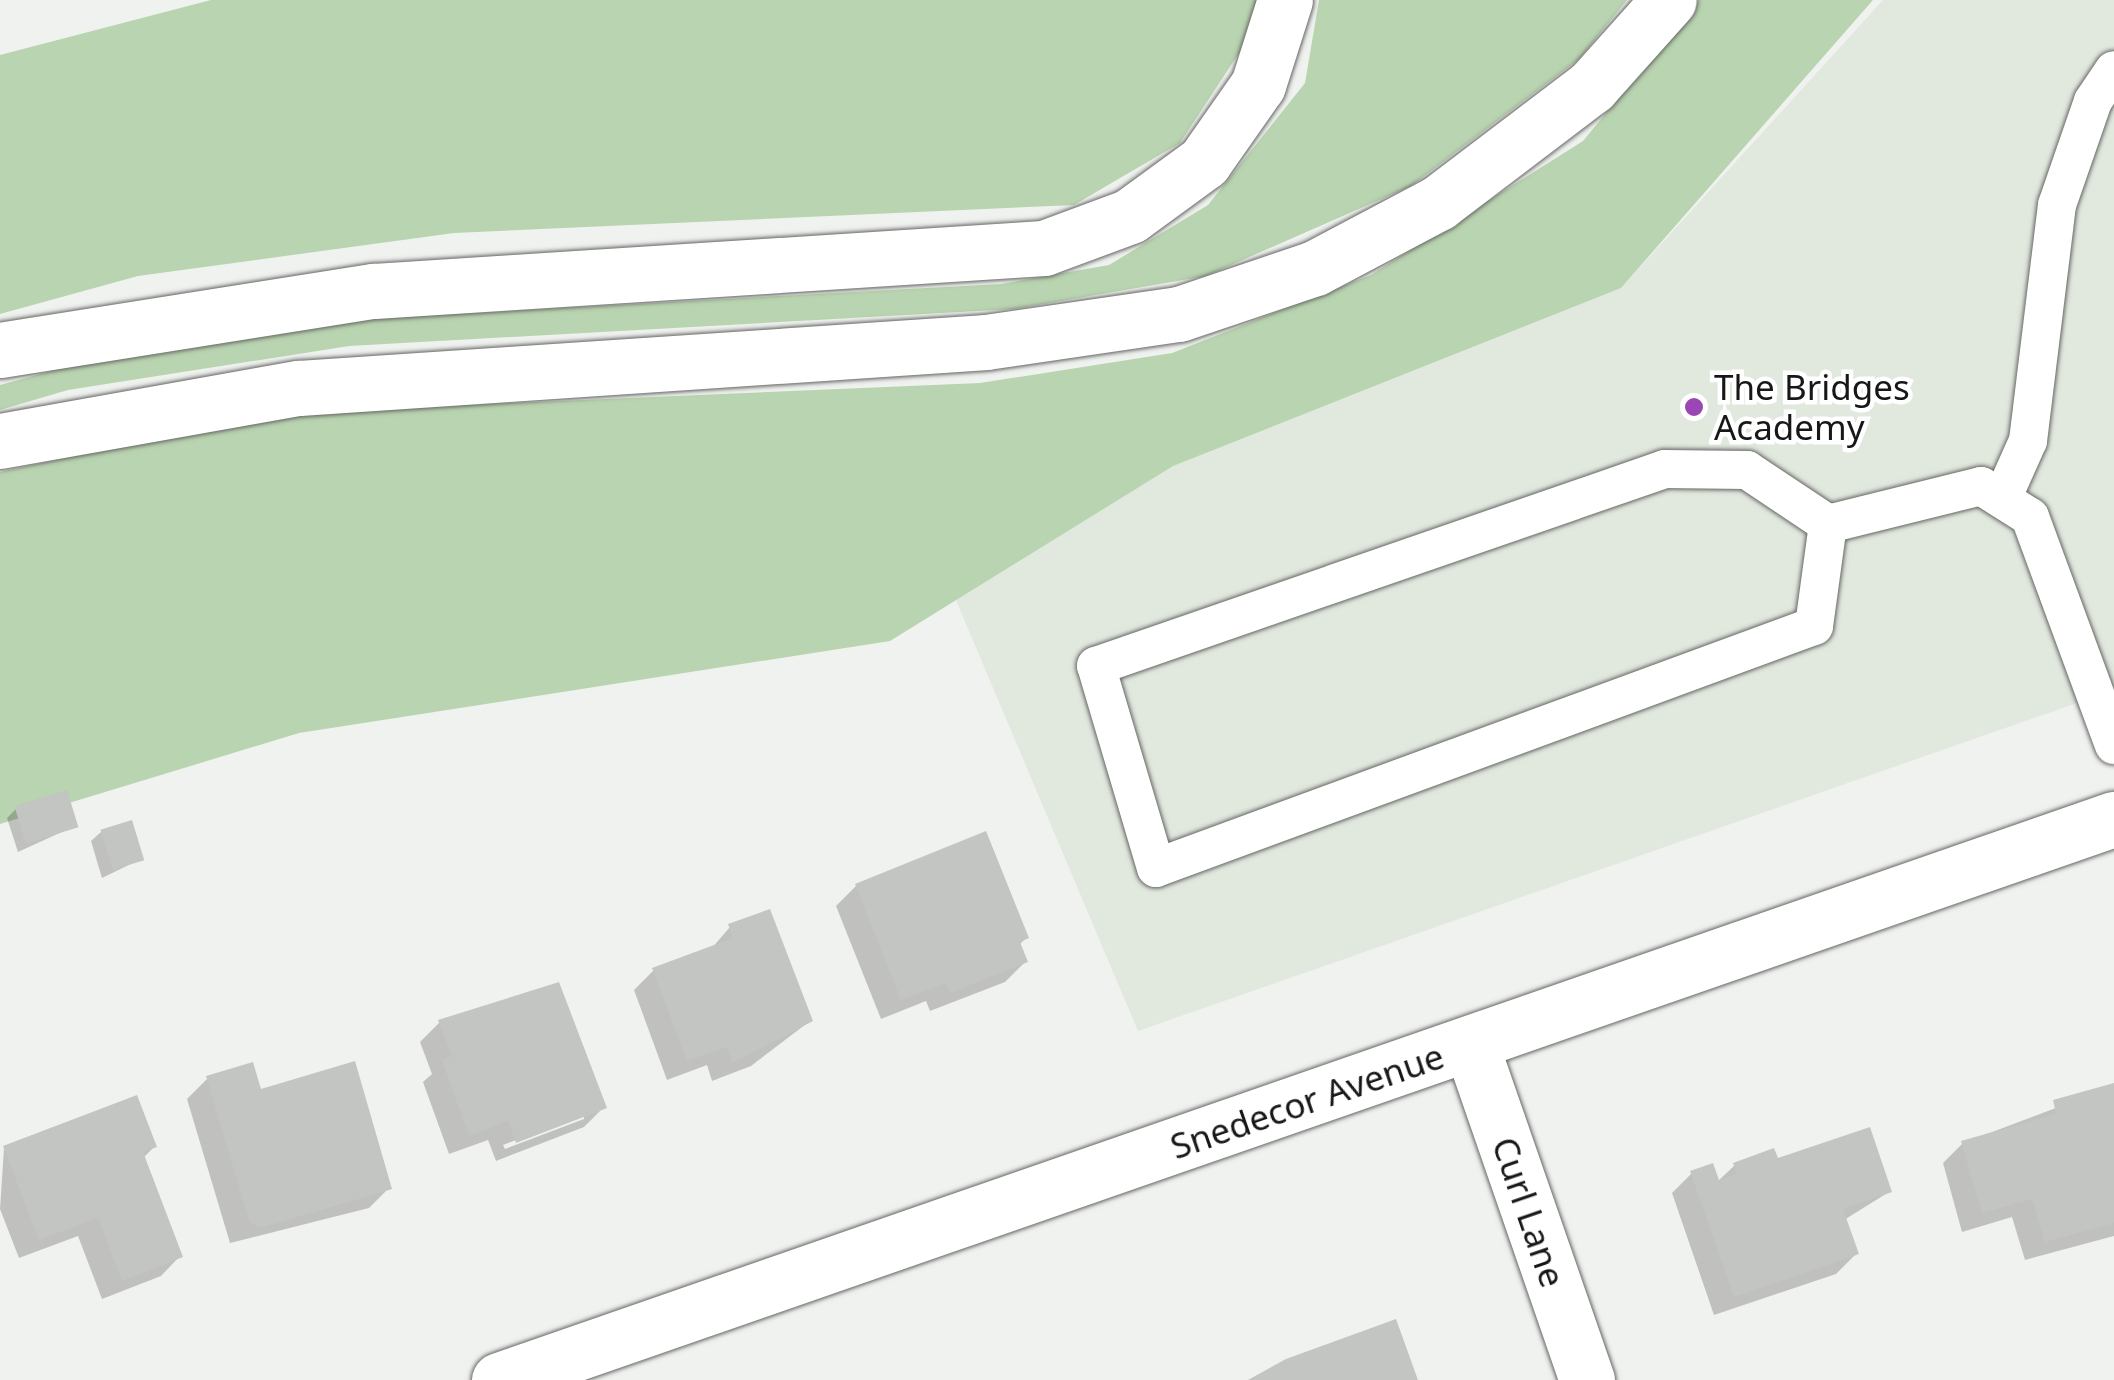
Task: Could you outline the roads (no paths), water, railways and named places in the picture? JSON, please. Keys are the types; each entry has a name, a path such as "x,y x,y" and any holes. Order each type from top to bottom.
{"main road":[{"path":"0,350 374,291 1044,248 1130,216 1204,162 1258,85 1285,0"},
{"path":"0,442 353,382 1001,340 1179,314 1315,268 1438,203 1592,86 1669,0"},
{"name":"Snedecor Avenue","path":"499,1380 2114,820"},
{"name":"Curl Lane","path":"1471,1045 1587,1380"}],"lane":[{"path":"2002,500 2028,441 2057,205 2114,70"},
{"path":"1828,524 1814,626 1156,868 1096,666 1665,469 1747,470 1828,524 1981,486 2030,517 2114,745"}],"place":[{"name":"The Bridges Academy","path":"1694,407"}]}
